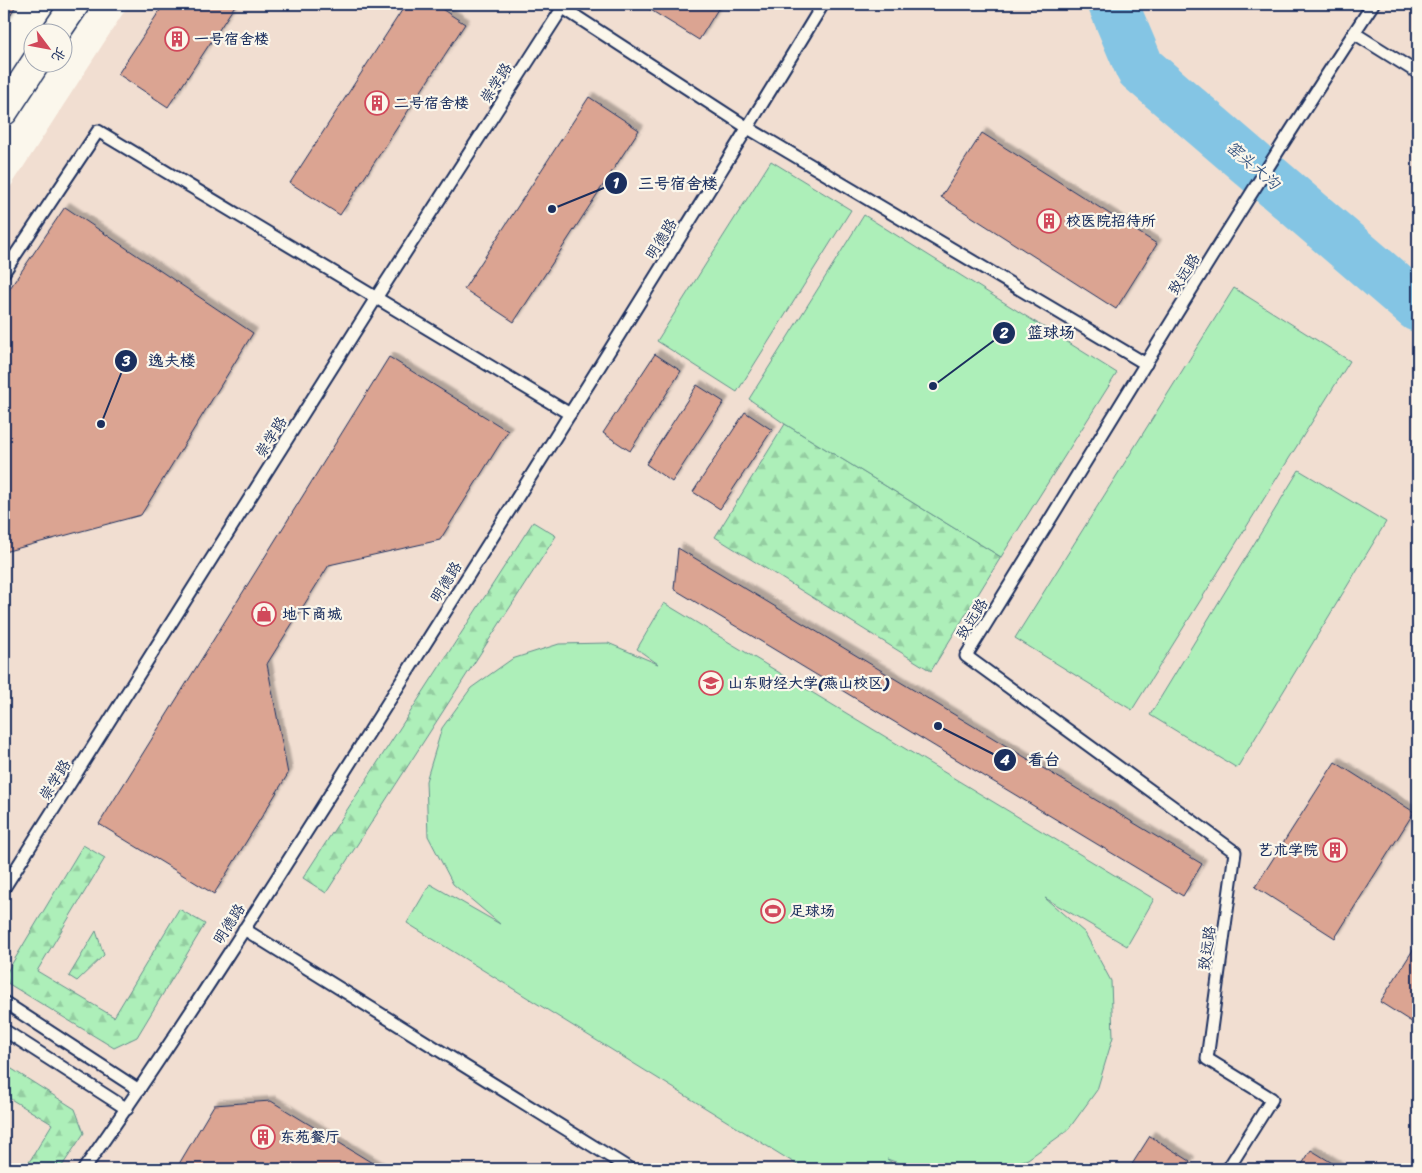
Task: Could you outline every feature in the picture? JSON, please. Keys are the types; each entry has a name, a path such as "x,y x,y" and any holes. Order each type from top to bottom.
{"main road":[{"path":"63,22 76,4"},
{"path":"4,111 29,72"}],"lane":[{"name":"明德路","path":"84,1169 139,1090 244,929 570,414 823,4"},
{"name":"致远路","path":"1228,1169 1272,1099 1207,1058 1234,852 966,656 1319,86 1373,4"},
{"path":"561,5 748,128 1146,364"},
{"name":"崇学路","path":"4,888 561,5"},
{"path":"1354,32 1418,73"},
{"path":"4,272 98,131 570,414"},
{"path":"244,929 630,1169"},
{"path":"4,1002 139,1090"},
{"path":"4,1030 126,1109"}],"shaded area":[{"name":"山东财经大学(燕山校区)","path":"129,4 1418,4 1418,1169 4,1169 4,197"}],"green space":[{"path":"771,161 851,210 737,392 657,341"},
{"path":"864,215 1117,373 1001,557 785,424 749,399"},
{"path":"1234,288 1350,361 1132,710 1015,638"},
{"path":"785,424 1001,557 931,671 715,537"},
{"path":"1299,470 1386,522 1237,768 1150,715"},
{"path":"533,522 556,536 326,893 303,878"},
{"path":"664,603 1154,899 1127,946 1045,898 1085,933 1111,981 1113,1037 1097,1090 1068,1130 1028,1159 998,1169 915,1169 887,1159 892,1163 889,1169 804,1169 407,923 430,884 500,924 453,884 428,836 426,781 442,728 471,688 512,659 559,644 608,643 658,664 637,649"},
{"path":"83,845 105,858 37,971 114,1017 179,909 205,924 137,1037 114,1048 4,981 4,977"},
{"path":"96,931 104,955 77,981 69,976"},
{"path":"4,1064 75,1109 84,1133 60,1169 25,1169 52,1124 4,1095"}],"building":[{"path":"4,4 17,4 4,25"},
{"name":"一号宿舍楼","path":"164,4 236,4 168,107 118,74"},
{"name":"二号宿舍楼","path":"406,4 434,4 465,24 340,215 290,183"},
{"path":"641,4 721,4 699,40"},
{"path":"589,97 639,130 514,322 464,289"},
{"name":"校医院招待所","path":"982,133 1157,244 1116,309 941,197"},
{"path":"65,207 253,333 141,515 4,552 4,297"},
{"path":"655,354 681,371 630,451 603,433"},
{"name":"地下商城","path":"389,357 508,431 440,540 329,565 267,664 288,774 214,894 99,824"},
{"path":"697,385 724,402 672,482 646,464"},
{"path":"745,412 772,430 720,509 693,492"},
{"path":"678,548 1202,864 1183,896 674,589"},
{"name":"艺术学院","path":"1335,762 1414,812 1335,938 1255,887"},
{"path":"1418,942 1418,1026 1380,1002"},
{"name":"东苑餐厅","path":"271,1101 382,1169 176,1169 214,1105"},
{"path":"1150,1136 1190,1161 1185,1169 1129,1169"},
{"path":"1311,1150 1342,1169 1299,1169"}],"waterway":[{"name":"窑头大沟","path":"1113,4 1140,68 1418,307"}],"place":[{"name":"一号宿舍楼","path":"177,39"},
{"name":"二号宿舍楼","path":"377,103"},
{"name":"三号宿舍楼","path":"552,209"},
{"name":"校医院招待所","path":"1049,221"},
{"name":"篮球场","path":"933,386"},
{"name":"逸夫楼","path":"101,424"},
{"name":"地下商城","path":"264,614"},
{"name":"山东财经大学(燕山校区)","path":"711,683"},
{"name":"看台","path":"938,726"},
{"name":"艺术学院","path":"1335,850"},
{"name":"足球场","path":"773,911"},
{"name":"东苑餐厅","path":"263,1137"}]}
